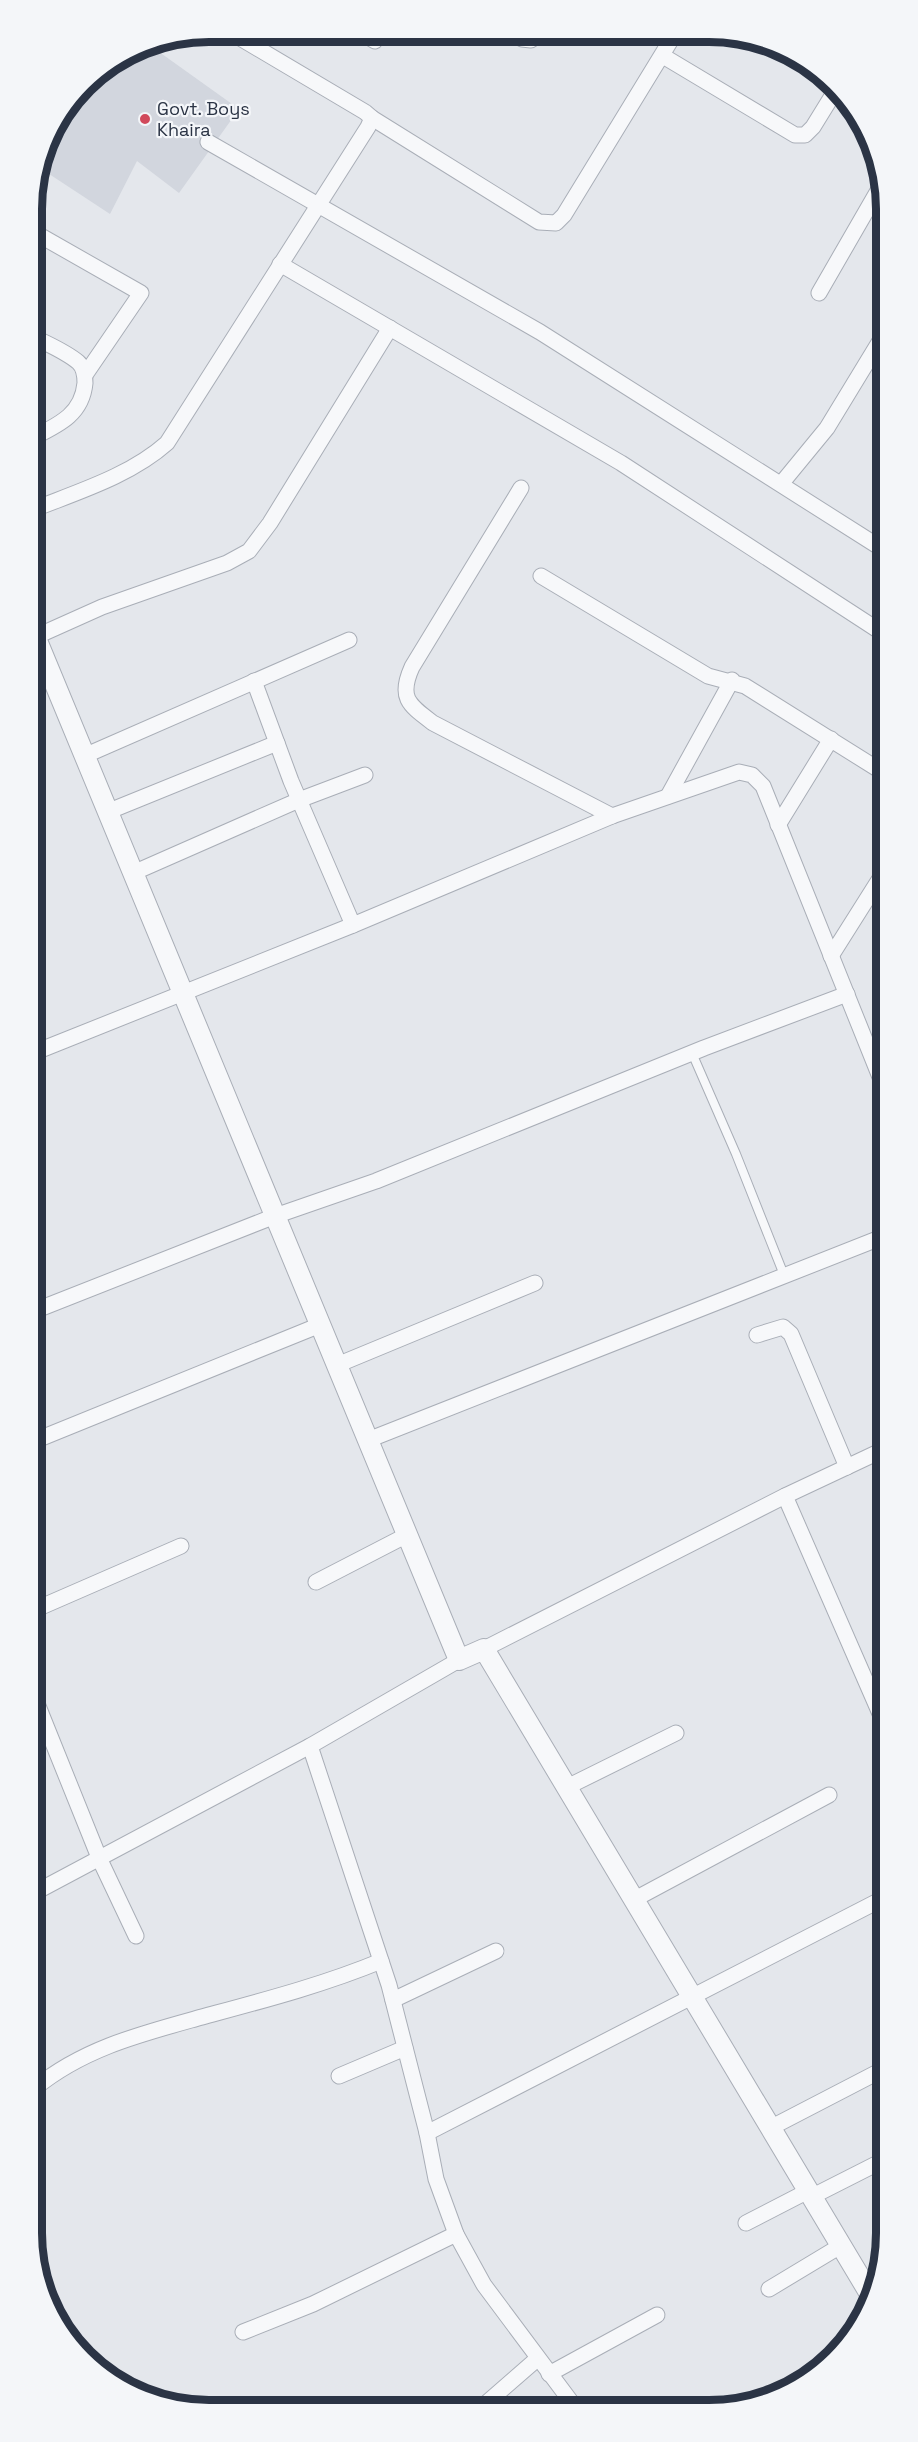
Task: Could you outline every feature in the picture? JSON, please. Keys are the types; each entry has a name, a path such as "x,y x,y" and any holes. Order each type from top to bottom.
{"street":[{"path":"247,42 538,222 556,223 564,215 670,42"},
{"path":"663,56 795,135 805,135 813,127 832,96"},
{"path":"42,506 130,468 152,456 166,443 372,118"},
{"path":"208,142 318,202 540,332 876,545"},
{"path":"819,293 875,195"},
{"path":"42,237 141,294 85,375"},
{"path":"280,264 621,463 876,629"},
{"path":"42,631 227,563 249,551 270,523 390,328"},
{"path":"42,342 79,363 85,375 84,391 78,406 70,417 42,432"},
{"path":"781,484 827,428 876,348"},
{"path":"521,488 412,667 405,683 405,697 415,710 433,723 612,816"},
{"path":"541,576 708,676 732,681 785,710 876,768"},
{"path":"84,756 349,640"},
{"path":"42,654 459,1660"},
{"path":"254,681 299,800 353,925"},
{"path":"668,796 732,681"},
{"path":"778,825 831,739"},
{"path":"107,812 277,743"},
{"path":"42,1046 353,925 612,816 739,772 752,775 763,786 876,1067"},
{"path":"133,873 299,800 365,775"},
{"path":"831,956 876,885"},
{"path":"42,1308 275,1216 376,1180 692,1053 847,994"},
{"path":"368,1440 876,1239"},
{"path":"337,1365 535,1283"},
{"path":"42,1438 320,1325"},
{"path":"757,1335 783,1327 791,1334 847,1467"},
{"path":"42,1889 310,1746 459,1660 785,1496 876,1453"},
{"path":"785,1496 876,1704"},
{"path":"316,1582 407,1534"},
{"path":"42,1607 181,1546"},
{"path":"484,1649 812,2193 866,2289"},
{"path":"42,1716 100,1860 136,1936"},
{"path":"567,1787 676,1732"},
{"path":"310,1746 393,2000 427,2133 436,2179 456,2234 484,2285 569,2400"},
{"path":"635,1899 829,1795"},
{"path":"427,2133 876,1902"},
{"path":"393,2000 496,1951"},
{"path":"42,2083 63,2067 118,2040 225,2011 381,1961"},
{"path":"339,2076 405,2048"},
{"path":"772,2127 876,2074"},
{"path":"746,2223 876,2164"},
{"path":"243,2332 313,2304 456,2234"},
{"path":"769,2289 842,2246"},
{"path":"549,2374 657,2315"},
{"path":"490,2400 537,2359"}],"lane":[{"path":"692,1053 736,1154 784,1275"}],"shaded area":[{"name":"Govt. Boys Khaira","path":"157,50 239,109 179,193 137,161 110,214 47,172 48,166 64,125 91,91 116,70"}],"place":[{"name":"Govt. Boys Khaira","path":"145,119"}]}
